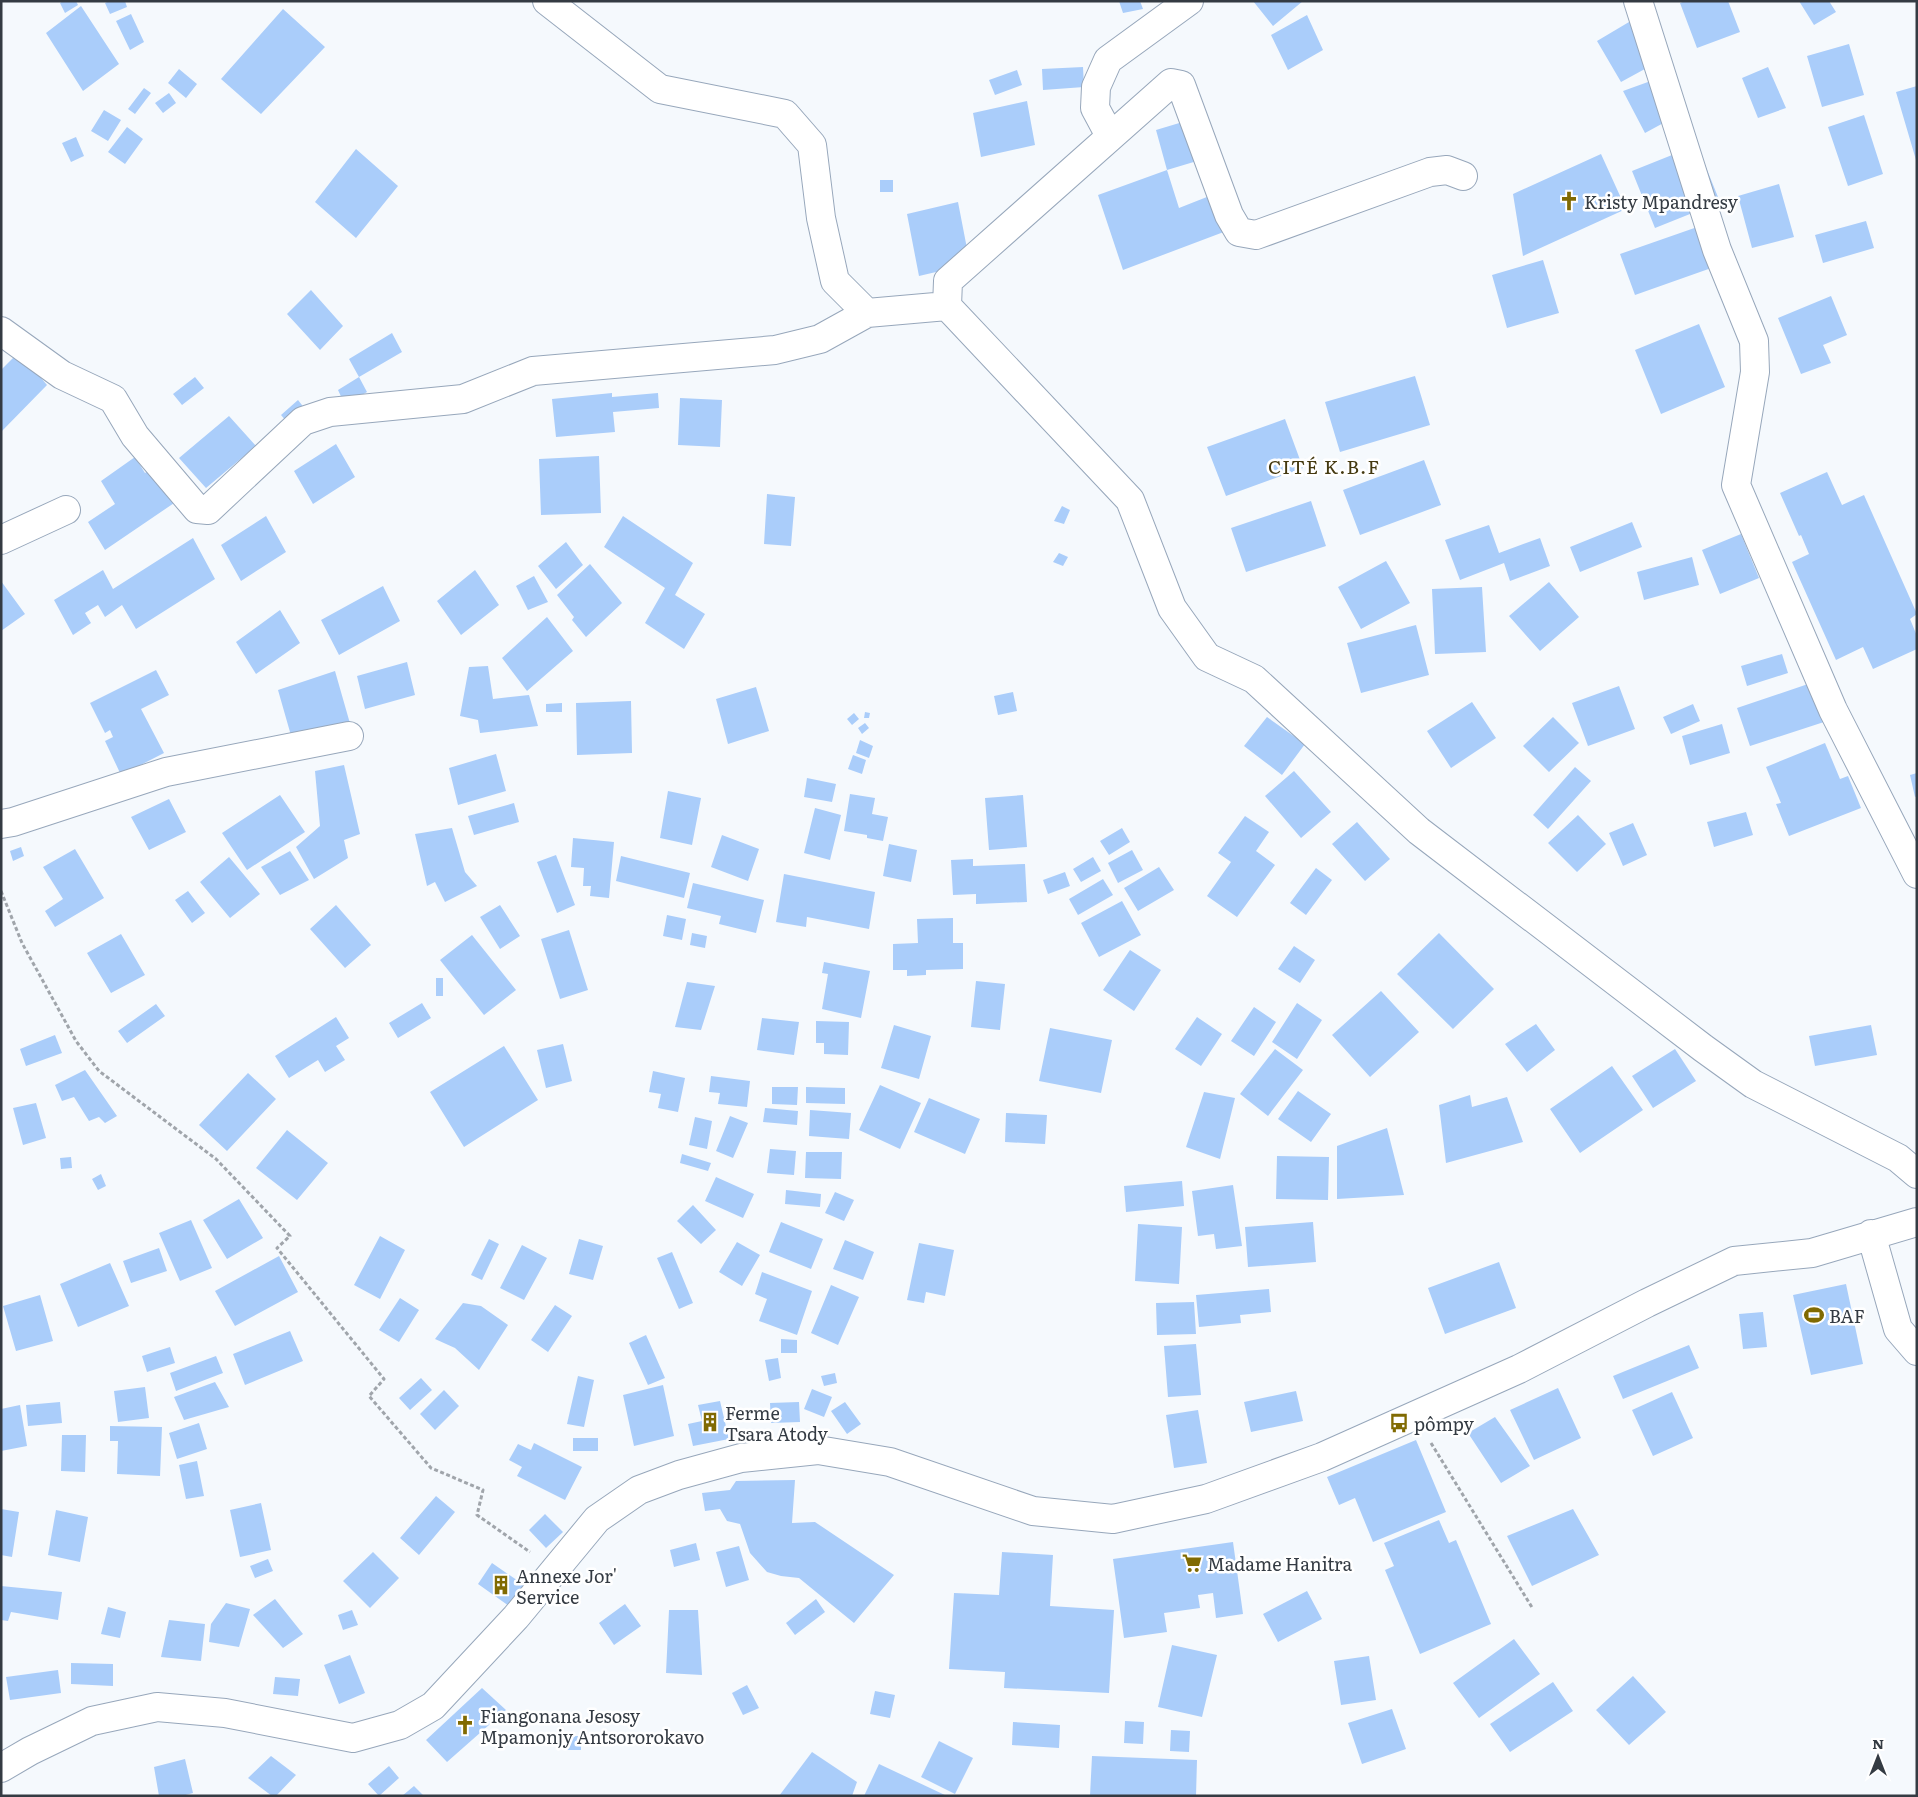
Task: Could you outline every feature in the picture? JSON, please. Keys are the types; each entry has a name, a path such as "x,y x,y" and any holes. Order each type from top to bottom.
{"street":[{"path":"547,1 660,89 785,114 812,145 821,218 835,281 867,313"},
{"path":"1110,136 1096,108 1096,87 1108,60 1188,1"},
{"path":"1638,1 1717,250 1754,341 1756,372 1736,486 1833,710 1917,874"},
{"path":"1463,176 1448,170 1430,172 1256,235 1239,232 1229,215 1180,85 1171,83 948,281 947,306 1130,500 1172,608 1207,656 1254,679 1418,830 1703,1048 1753,1084 1898,1158 1917,1174"},
{"path":"1,331 62,375 113,399 135,436 198,509 208,510 303,421 330,412 463,399 533,371 775,350 820,339 867,313 947,306"},
{"path":"1,540 66,510"},
{"path":"1,824 13,822 166,772 349,736"},
{"path":"1,1768 30,1751 92,1721 157,1707 225,1713 353,1738 400,1725 433,1706 516,1617 597,1520 639,1490 679,1475 741,1458 818,1450 890,1462 1033,1511 1113,1519 1206,1499 1322,1456 1519,1369 1647,1303 1734,1261 1812,1253 1871,1234 1917,1222"},
{"path":"1871,1234 1898,1329 1917,1351"}],"path":[{"path":"1,891 22,943 76,1041 99,1071 216,1159 290,1236 277,1248 384,1379 369,1396 431,1468 483,1490 477,1515 555,1569"},
{"path":"1415,1416 1533,1608"}],"building":[{"path":"63,1 76,1 78,5 65,13 60,3"},
{"path":"109,1 125,1 127,7 110,14 105,3"},
{"path":"1119,1 1140,1 1143,9 1123,13"},
{"path":"1253,1 1303,1 1273,26"},
{"path":"1685,1 1728,1 1740,32 1697,48 1680,3"},
{"path":"1799,1 1829,1 1836,12 1814,25"},
{"path":"81,6 119,64 83,91 46,33"},
{"path":"283,9 325,47 261,114 221,79"},
{"path":"131,14 144,42 130,50 116,21"},
{"path":"1307,15 1323,50 1288,70 1271,35"},
{"path":"1629,22 1654,64 1621,82 1597,41"},
{"path":"1849,44 1864,95 1822,107 1807,56"},
{"path":"1083,67 1084,87 1043,90 1042,69"},
{"path":"1768,67 1786,108 1758,118 1742,78"},
{"path":"179,69 197,84 186,98 168,83"},
{"path":"1017,70 1022,85 995,95 989,80"},
{"path":"1659,78 1680,114 1645,133 1623,91"},
{"path":"1917,86 1917,160 1916,160 1896,92"},
{"path":"144,88 151,93 135,114 128,109"},
{"path":"169,93 176,103 163,113 155,103"},
{"path":"1027,101 1035,145 981,157 973,113"},
{"path":"104,110 121,120 108,141 91,131"},
{"path":"1864,115 1883,174 1848,186 1828,127"},
{"path":"1196,118 1207,158 1167,170 1156,130"},
{"path":"127,127 143,139 125,164 108,152"},
{"path":"76,137 84,156 71,162 62,143"},
{"path":"1697,145 1720,202 1655,228 1632,171"},
{"path":"356,149 398,186 356,238 315,202"},
{"name":"Kristy Mpandresy","path":"1601,154 1626,209 1523,256 1513,194"},
{"path":"1167,170 1179,208 1217,193 1229,230 1123,270 1098,195"},
{"path":"880,180 893,180 893,192 880,192"},
{"path":"1779,184 1794,237 1752,248 1738,196"},
{"path":"958,202 970,264 919,276 907,214"},
{"path":"1866,221 1874,248 1823,263 1815,235"},
{"path":"1703,225 1717,266 1635,295 1620,254"},
{"path":"1543,260 1559,313 1507,328 1492,275"},
{"path":"311,290 343,326 320,350 287,314"},
{"path":"1831,296 1847,335 1823,345 1831,363 1801,374 1778,318"},
{"path":"1699,324 1725,387 1661,414 1635,350"},
{"path":"392,333 402,352 359,377 349,359"},
{"path":"19,352 47,385 1,432 1,370"},
{"path":"1415,376 1430,425 1340,452 1325,402"},
{"path":"195,377 204,388 182,405 173,394"},
{"path":"359,377 367,392 345,405 338,390"},
{"path":"612,393 612,397 658,393 659,408 613,412 615,432 556,437 552,399"},
{"path":"680,398 722,400 720,447 678,445"},
{"path":"298,400 309,414 292,428 281,415"},
{"path":"229,416 256,446 206,488 179,458"},
{"path":"1285,419 1303,468 1226,496 1207,447"},
{"path":"336,444 355,477 313,504 294,471"},
{"path":"599,456 601,513 541,515 539,459"},
{"path":"135,457 145,473 159,464 180,499 105,550 88,522 115,504 101,481"},
{"path":"1424,460 1441,505 1360,535 1343,490"},
{"path":"1827,472 1842,505 1864,495 1917,614 1910,619 1917,636 1917,649 1873,669 1863,647 1836,660 1792,562 1809,554 1780,493"},
{"path":"767,494 795,497 791,546 764,544"},
{"path":"1311,501 1326,546 1246,572 1231,528"},
{"path":"1062,506 1070,510 1064,524 1054,521"},
{"path":"266,516 286,552 241,581 221,545"},
{"path":"623,516 693,563 675,595 705,614 684,649 645,623 665,588 604,547"},
{"path":"1632,522 1642,547 1580,572 1570,547"},
{"path":"1489,525 1499,553 1540,538 1550,566 1510,581 1504,563 1460,580 1445,540"},
{"path":"1741,534 1759,578 1720,594 1702,550"},
{"path":"193,538 215,579 136,629 122,605 105,617 98,605 85,613 91,623 73,635 54,600 103,570 113,589"},
{"path":"566,542 583,565 556,589 538,566"},
{"path":"1059,553 1068,557 1063,566 1053,562"},
{"path":"1692,557 1699,585 1644,600 1637,572"},
{"path":"1386,561 1410,603 1361,629 1338,587"},
{"path":"590,564 622,603 586,637 572,620 574,617 557,595"},
{"path":"475,570 499,605 461,635 437,601"},
{"path":"534,576 548,602 528,610 516,586"},
{"path":"1,581 25,614 1,631"},
{"path":"1549,582 1579,617 1540,651 1509,616"},
{"path":"383,586 400,621 339,655 321,620"},
{"path":"1482,587 1486,652 1435,654 1432,589"},
{"path":"280,610 300,643 256,674 236,642"},
{"path":"547,617 573,651 527,691 502,658"},
{"path":"1416,625 1429,675 1361,693 1347,643"},
{"path":"1782,654 1788,673 1747,686 1741,666"},
{"path":"407,662 415,695 365,709 357,676"},
{"path":"488,666 493,699 529,695 538,726 480,733 478,720 460,716 469,667"},
{"path":"156,670 169,695 141,709 164,753 121,775 105,741 113,737 110,730 105,733 90,703"},
{"path":"335,671 351,727 294,746 278,690"},
{"path":"1811,683 1824,722 1750,746 1737,708"},
{"path":"1619,686 1635,729 1588,746 1572,703"},
{"path":"756,687 769,731 728,744 716,699"},
{"path":"1013,692 1017,711 998,715 994,696"},
{"path":"631,701 632,753 577,755 576,703"},
{"path":"1472,702 1496,738 1451,768 1427,731"},
{"path":"562,703 562,712 546,712 546,704"},
{"path":"1693,704 1700,721 1671,734 1663,717"},
{"path":"865,712 870,713 869,718 864,718"},
{"path":"854,713 859,719 852,725 847,719"},
{"path":"1267,717 1305,744 1282,775 1244,746"},
{"path":"1553,717 1579,743 1549,772 1523,746"},
{"path":"865,723 869,728 862,734 858,728"},
{"path":"1722,724 1730,753 1690,765 1682,736"},
{"path":"860,740 873,746 869,758 856,753"},
{"path":"1825,743 1840,779 1848,776 1861,808 1789,836 1776,804 1781,803 1766,767"},
{"path":"496,754 506,791 458,805 449,768"},
{"path":"853,755 866,760 862,774 848,769"},
{"path":"344,765 360,834 344,840 348,858 314,879 296,847 320,826 315,771"},
{"path":"1575,767 1591,781 1548,829 1533,815"},
{"path":"1294,771 1331,812 1301,838 1265,796"},
{"path":"1917,773 1917,796 1915,797 1910,775"},
{"path":"807,778 836,784 832,802 804,797"},
{"path":"668,791 701,798 692,845 660,838"},
{"path":"850,794 875,798 872,814 888,817 883,841 867,838 867,835 844,831"},
{"path":"280,795 305,832 247,870 222,833"},
{"path":"1023,795 1027,847 989,850 985,798"},
{"path":"169,799 186,832 149,850 131,817"},
{"path":"514,803 519,822 474,835 468,816"},
{"path":"815,808 841,815 830,860 804,853"},
{"path":"1746,812 1753,835 1714,847 1707,822"},
{"path":"1578,815 1606,844 1577,872 1548,843"},
{"path":"1245,816 1269,832 1256,851 1275,865 1237,917 1207,896 1231,862 1218,853"},
{"path":"1357,822 1390,859 1365,881 1332,844"},
{"path":"1633,823 1647,855 1623,866 1609,833"},
{"path":"452,828 465,872 477,886 445,902 435,882 427,886 415,834"},
{"path":"1122,828 1130,842 1109,855 1100,841"},
{"path":"722,835 759,849 748,881 711,867"},
{"path":"573,838 614,842 609,898 590,896 591,886 583,886 584,868 571,867"},
{"path":"889,844 917,850 911,882 883,876"},
{"path":"21,847 24,856 13,861 10,851"},
{"path":"75,849 104,898 55,927 45,911 63,899 43,867"},
{"path":"1132,850 1143,870 1118,883 1108,863"},
{"path":"290,851 309,880 280,895 261,867"},
{"path":"556,855 575,905 557,913 537,862"},
{"path":"621,856 690,873 684,898 616,881"},
{"path":"229,857 260,894 230,918 200,882"},
{"path":"1093,857 1101,871 1081,882 1073,869"},
{"path":"973,859 973,866 1025,864 1027,902 976,904 976,894 953,895 951,860"},
{"path":"1159,867 1174,890 1138,911 1124,888"},
{"path":"1316,868 1332,880 1306,915 1290,903"},
{"path":"1065,872 1070,886 1048,894 1043,880"},
{"path":"784,874 875,892 869,929 807,917 806,927 776,922"},
{"path":"1103,879 1113,895 1078,915 1069,899"},
{"path":"693,883 764,900 756,933 719,924 721,916 687,908"},
{"path":"188,891 205,913 192,923 175,900"},
{"path":"1122,901 1141,935 1099,957 1081,923"},
{"path":"336,905 371,945 345,968 310,929"},
{"path":"500,905 520,936 500,949 480,917"},
{"path":"667,915 686,919 682,940 663,936"},
{"path":"953,918 953,943 963,943 963,969 926,970 926,975 907,976 907,970 893,970 893,944 918,943 917,919"},
{"path":"569,930 588,990 560,999 541,939"},
{"path":"692,933 707,936 705,948 690,945"},
{"path":"1439,933 1494,989 1453,1029 1397,974"},
{"path":"121,934 145,975 111,993 87,953"},
{"path":"472,935 516,990 484,1015 440,960"},
{"path":"1294,946 1315,960 1300,983 1278,969"},
{"path":"1130,950 1161,970 1134,1011 1103,990"},
{"path":"824,962 870,971 861,1018 822,1009 828,974 822,973"},
{"path":"436,978 443,978 443,996 436,996"},
{"path":"976,981 1005,984 1000,1030 971,1027"},
{"path":"687,982 715,986 701,1030 675,1027"},
{"path":"1381,991 1419,1032 1370,1077 1332,1035"},
{"path":"422,1003 431,1018 398,1038 389,1023"},
{"path":"1297,1003 1322,1020 1297,1059 1272,1042"},
{"path":"156,1004 165,1016 127,1043 118,1031"},
{"path":"1254,1007 1276,1022 1254,1056 1231,1041"},
{"path":"336,1017 349,1038 336,1046 345,1060 325,1072 318,1060 289,1078 275,1056"},
{"path":"1197,1017 1222,1034 1201,1066 1175,1049"},
{"path":"762,1018 799,1022 794,1055 757,1050"},
{"path":"816,1021 849,1022 848,1055 824,1054 824,1043 816,1043"},
{"path":"1536,1024 1555,1050 1527,1072 1505,1044"},
{"path":"894,1025 931,1036 919,1079 881,1068"},
{"path":"1871,1025 1877,1055 1815,1066 1809,1036"},
{"path":"1050,1028 1112,1040 1101,1093 1039,1081"},
{"path":"55,1035 62,1053 26,1066 20,1049"},
{"path":"563,1044 572,1081 546,1088 537,1050"},
{"path":"504,1046 538,1100 464,1147 430,1092"},
{"path":"1275,1049 1303,1070 1268,1116 1240,1094"},
{"path":"1675,1049 1696,1081 1653,1108 1632,1076"},
{"path":"1612,1066 1643,1110 1580,1153 1550,1109"},
{"path":"85,1070 117,1116 105,1123 99,1117 89,1121 74,1097 62,1101 55,1085"},
{"path":"653,1071 685,1078 678,1112 658,1108 661,1094 649,1092"},
{"path":"248,1073 276,1099 227,1151 199,1125"},
{"path":"711,1076 750,1081 747,1107 718,1104 720,1093 709,1092"},
{"path":"880,1085 921,1103 900,1149 859,1130"},
{"path":"772,1087 798,1087 797,1105 772,1104"},
{"path":"806,1087 845,1088 845,1104 806,1103"},
{"path":"1298,1091 1331,1114 1311,1142 1278,1119"},
{"path":"1204,1092 1235,1098 1220,1159 1186,1147"},
{"path":"1470,1095 1472,1107 1507,1097 1523,1142 1446,1163 1439,1105"},
{"path":"929,1098 980,1119 965,1154 914,1132"},
{"path":"36,1103 46,1138 23,1145 13,1108"},
{"path":"765,1108 798,1111 797,1125 763,1122"},
{"path":"810,1110 851,1113 849,1139 809,1136"},
{"path":"1006,1113 1047,1115 1045,1144 1005,1142"},
{"path":"730,1116 748,1123 733,1158 716,1151"},
{"path":"695,1117 712,1121 707,1149 689,1145"},
{"path":"1387,1128 1404,1195 1337,1199 1337,1146"},
{"path":"287,1130 328,1163 297,1200 256,1168"},
{"path":"770,1149 796,1151 794,1175 767,1173"},
{"path":"806,1152 842,1152 841,1179 805,1178"},
{"path":"682,1154 711,1163 708,1171 680,1163"},
{"path":"1277,1156 1329,1157 1328,1200 1276,1199"},
{"path":"71,1157 72,1168 61,1169 60,1158"},
{"path":"101,1174 106,1186 98,1190 92,1179"},
{"path":"716,1177 754,1194 743,1218 705,1201"},
{"path":"1182,1181 1184,1206 1126,1212 1124,1186"},
{"path":"1233,1185 1242,1246 1216,1249 1214,1234 1198,1236 1192,1191"},
{"path":"786,1190 821,1194 820,1207 785,1204"},
{"path":"835,1192 854,1200 844,1221 825,1213"},
{"path":"239,1199 263,1238 227,1259 203,1220"},
{"path":"693,1205 716,1230 701,1244 677,1221"},
{"path":"191,1220 212,1268 180,1281 159,1233"},
{"path":"781,1222 823,1239 811,1269 769,1252"},
{"path":"1313,1222 1316,1262 1248,1267 1245,1227"},
{"path":"1138,1224 1182,1227 1179,1284 1135,1281"},
{"path":"380,1236 405,1250 380,1299 354,1285"},
{"path":"489,1239 499,1244 482,1280 471,1275"},
{"path":"579,1239 603,1246 593,1280 569,1274"},
{"path":"845,1240 874,1252 863,1280 833,1269"},
{"path":"737,1242 760,1255 742,1286 719,1272"},
{"path":"919,1243 954,1250 945,1296 926,1292 924,1303 907,1300"},
{"path":"522,1245 547,1258 524,1300 500,1288"},
{"path":"159,1248 167,1271 131,1283 123,1261"},
{"path":"672,1252 693,1303 679,1309 657,1258"},
{"path":"279,1256 298,1292 235,1326 215,1291"},
{"path":"1499,1262 1516,1308 1445,1334 1428,1288"},
{"path":"110,1263 129,1306 78,1327 60,1284"},
{"path":"762,1272 812,1291 797,1335 759,1321 767,1299 755,1294"},
{"path":"1846,1284 1863,1364 1811,1375 1793,1295"},
{"path":"831,1285 859,1297 838,1345 811,1333"},
{"path":"1269,1289 1271,1312 1240,1315 1241,1323 1199,1327 1196,1295"},
{"path":"40,1295 53,1341 16,1351 3,1306"},
{"path":"400,1298 419,1310 399,1342 379,1330"},
{"path":"1194,1302 1196,1334 1157,1335 1156,1303"},
{"path":"463,1303 481,1306 508,1325 479,1370 455,1348 435,1339"},
{"path":"555,1305 572,1316 548,1352 531,1340"},
{"path":"1763,1312 1767,1347 1743,1349 1739,1314"},
{"path":"290,1331 303,1361 245,1385 233,1354"},
{"path":"646,1335 665,1378 648,1385 629,1343"},
{"path":"781,1339 797,1340 797,1353 781,1353"},
{"path":"1196,1344 1201,1395 1168,1397 1164,1346"},
{"path":"1689,1345 1699,1368 1623,1399 1613,1376"},
{"path":"170,1347 175,1363 147,1372 142,1356"},
{"path":"216,1356 223,1373 176,1391 170,1373"},
{"path":"778,1358 781,1378 769,1381 765,1360"},
{"path":"835,1373 837,1383 824,1386 821,1376"},
{"path":"578,1376 594,1380 584,1427 567,1424"},
{"path":"421,1378 432,1390 410,1410 399,1398"},
{"path":"215,1382 229,1407 184,1420 174,1397"},
{"path":"663,1385 674,1436 634,1446 623,1395"},
{"path":"145,1387 149,1418 118,1422 114,1391"},
{"path":"1558,1388 1581,1438 1534,1460 1510,1410"},
{"path":"812,1389 832,1397 824,1417 804,1409"},
{"path":"444,1390 459,1406 435,1430 420,1414"},
{"path":"1296,1391 1303,1421 1251,1432 1244,1402"},
{"path":"1672,1392 1693,1438 1653,1456 1632,1410"},
{"name":"Ferme Tsara Atody","path":"720,1401 729,1439 693,1446 688,1424 702,1421 698,1405"},
{"path":"60,1402 62,1423 28,1426 26,1405"},
{"path":"799,1402 800,1422 771,1423 770,1403"},
{"path":"845,1402 861,1424 847,1434 831,1411"},
{"path":"20,1405 27,1446 1,1451 1,1409"},
{"path":"1198,1410 1207,1463 1174,1468 1166,1415"},
{"path":"1495,1417 1530,1466 1501,1483 1468,1433"},
{"path":"199,1423 207,1449 177,1459 169,1433"},
{"path":"110,1426 162,1427 160,1476 117,1474 118,1441 110,1441"},
{"path":"62,1435 86,1435 85,1472 61,1471"},
{"path":"573,1438 598,1438 598,1451 573,1451"},
{"path":"1416,1440 1446,1512 1373,1542 1355,1498 1339,1505 1327,1477"},
{"path":"534,1443 582,1467 565,1500 517,1476 522,1467 509,1460 518,1444 531,1450"},
{"path":"197,1461 204,1496 186,1499 179,1465"},
{"path":"795,1480 792,1523 815,1522 894,1575 854,1623 799,1578 767,1572 750,1553 740,1524 727,1521 720,1509 705,1511 702,1493 730,1490 736,1481"},
{"path":"436,1496 455,1512 419,1555 400,1538"},
{"path":"261,1503 271,1550 240,1557 230,1510"},
{"path":"1,1509 19,1512 12,1557 1,1555"},
{"path":"1573,1509 1599,1555 1532,1586 1507,1536"},
{"path":"56,1510 88,1517 80,1562 48,1555"},
{"path":"545,1514 563,1532 546,1548 529,1530"},
{"path":"1439,1520 1449,1543 1456,1540 1491,1624 1420,1654 1385,1570 1394,1566 1384,1543"},
{"path":"1233,1542 1243,1614 1216,1618 1213,1593 1198,1595 1200,1608 1164,1613 1167,1632 1124,1638 1113,1559"},
{"path":"696,1543 700,1560 674,1567 670,1550"},
{"path":"739,1546 749,1580 726,1587 716,1552"},
{"path":"373,1552 399,1578 370,1608 343,1581"},
{"path":"1002,1552 1053,1555 1050,1606 1114,1610 1109,1693 1004,1688 1005,1672 949,1669 954,1593 999,1595"},
{"path":"268,1559 273,1571 255,1578 250,1566"},
{"name":"Annexe Jor' Service","path":"492,1563 524,1585 509,1606 478,1584"},
{"path":"1,1586 62,1592 58,1620 11,1612 8,1621 1,1620"},
{"path":"1307,1591 1322,1619 1278,1642 1263,1614"},
{"path":"275,1599 303,1634 283,1648 253,1615"},
{"path":"816,1599 825,1612 795,1635 786,1623"},
{"path":"226,1603 250,1609 239,1647 209,1642 211,1624"},
{"path":"625,1604 641,1626 614,1645 599,1623"},
{"path":"108,1607 126,1612 120,1638 101,1634"},
{"path":"352,1610 358,1625 343,1630 338,1615"},
{"path":"669,1610 698,1610 702,1675 666,1673"},
{"path":"169,1620 205,1624 201,1661 161,1657"},
{"path":"1514,1639 1540,1674 1479,1718 1453,1683"},
{"path":"1172,1645 1217,1655 1202,1717 1158,1707"},
{"path":"350,1655 365,1693 339,1704 324,1665"},
{"path":"1369,1656 1376,1700 1341,1705 1334,1661"},
{"path":"71,1663 113,1664 113,1686 71,1684"},
{"path":"58,1670 61,1693 10,1700 6,1677"},
{"path":"1633,1676 1666,1712 1629,1745 1596,1710"},
{"path":"275,1677 300,1679 298,1696 273,1694"},
{"path":"1553,1682 1573,1711 1510,1752 1490,1724"},
{"path":"747,1685 759,1708 743,1715 732,1693"},
{"name":"Fiangonana Jesosy Mpamonjy Antsororokavo","path":"482,1688 506,1710 447,1762 426,1740"},
{"path":"875,1691 895,1695 890,1718 870,1714"},
{"path":"1392,1709 1406,1749 1362,1764 1348,1723"},
{"path":"1125,1721 1144,1722 1143,1744 1124,1743"},
{"path":"1013,1722 1060,1725 1059,1748 1012,1745"},
{"path":"1171,1730 1190,1731 1189,1752 1170,1751"},
{"path":"565,1736 581,1736 581,1750 565,1750"},
{"path":"939,1741 973,1758 955,1794 921,1777"},
{"path":"812,1752 857,1782 852,1796 779,1796"},
{"path":"271,1756 296,1775 276,1796 272,1796 248,1778"},
{"path":"1092,1756 1197,1760 1196,1796 1090,1796"},
{"path":"185,1759 193,1793 182,1796 159,1796 154,1767"},
{"path":"879,1764 947,1796 864,1796"},
{"path":"389,1766 399,1778 379,1796 368,1784"},
{"path":"414,1786 424,1796 402,1796"}],"place":[{"name":"Kristy Mpandresy","path":"1569,201"},
{"name":"BAF","path":"1814,1315"},
{"name":"Ferme Tsara Atody","path":"710,1422"},
{"name":"pômpy","path":"1399,1423"},
{"name":"Madame Hanitra","path":"1192,1563"},
{"name":"Annexe Jor' Service","path":"501,1585"},
{"name":"Fiangonana Jesosy Mpamonjy Antsororokavo","path":"465,1725"}],"district":[{"name":"CITÉ K.B.F","path":"1324,466"}]}
